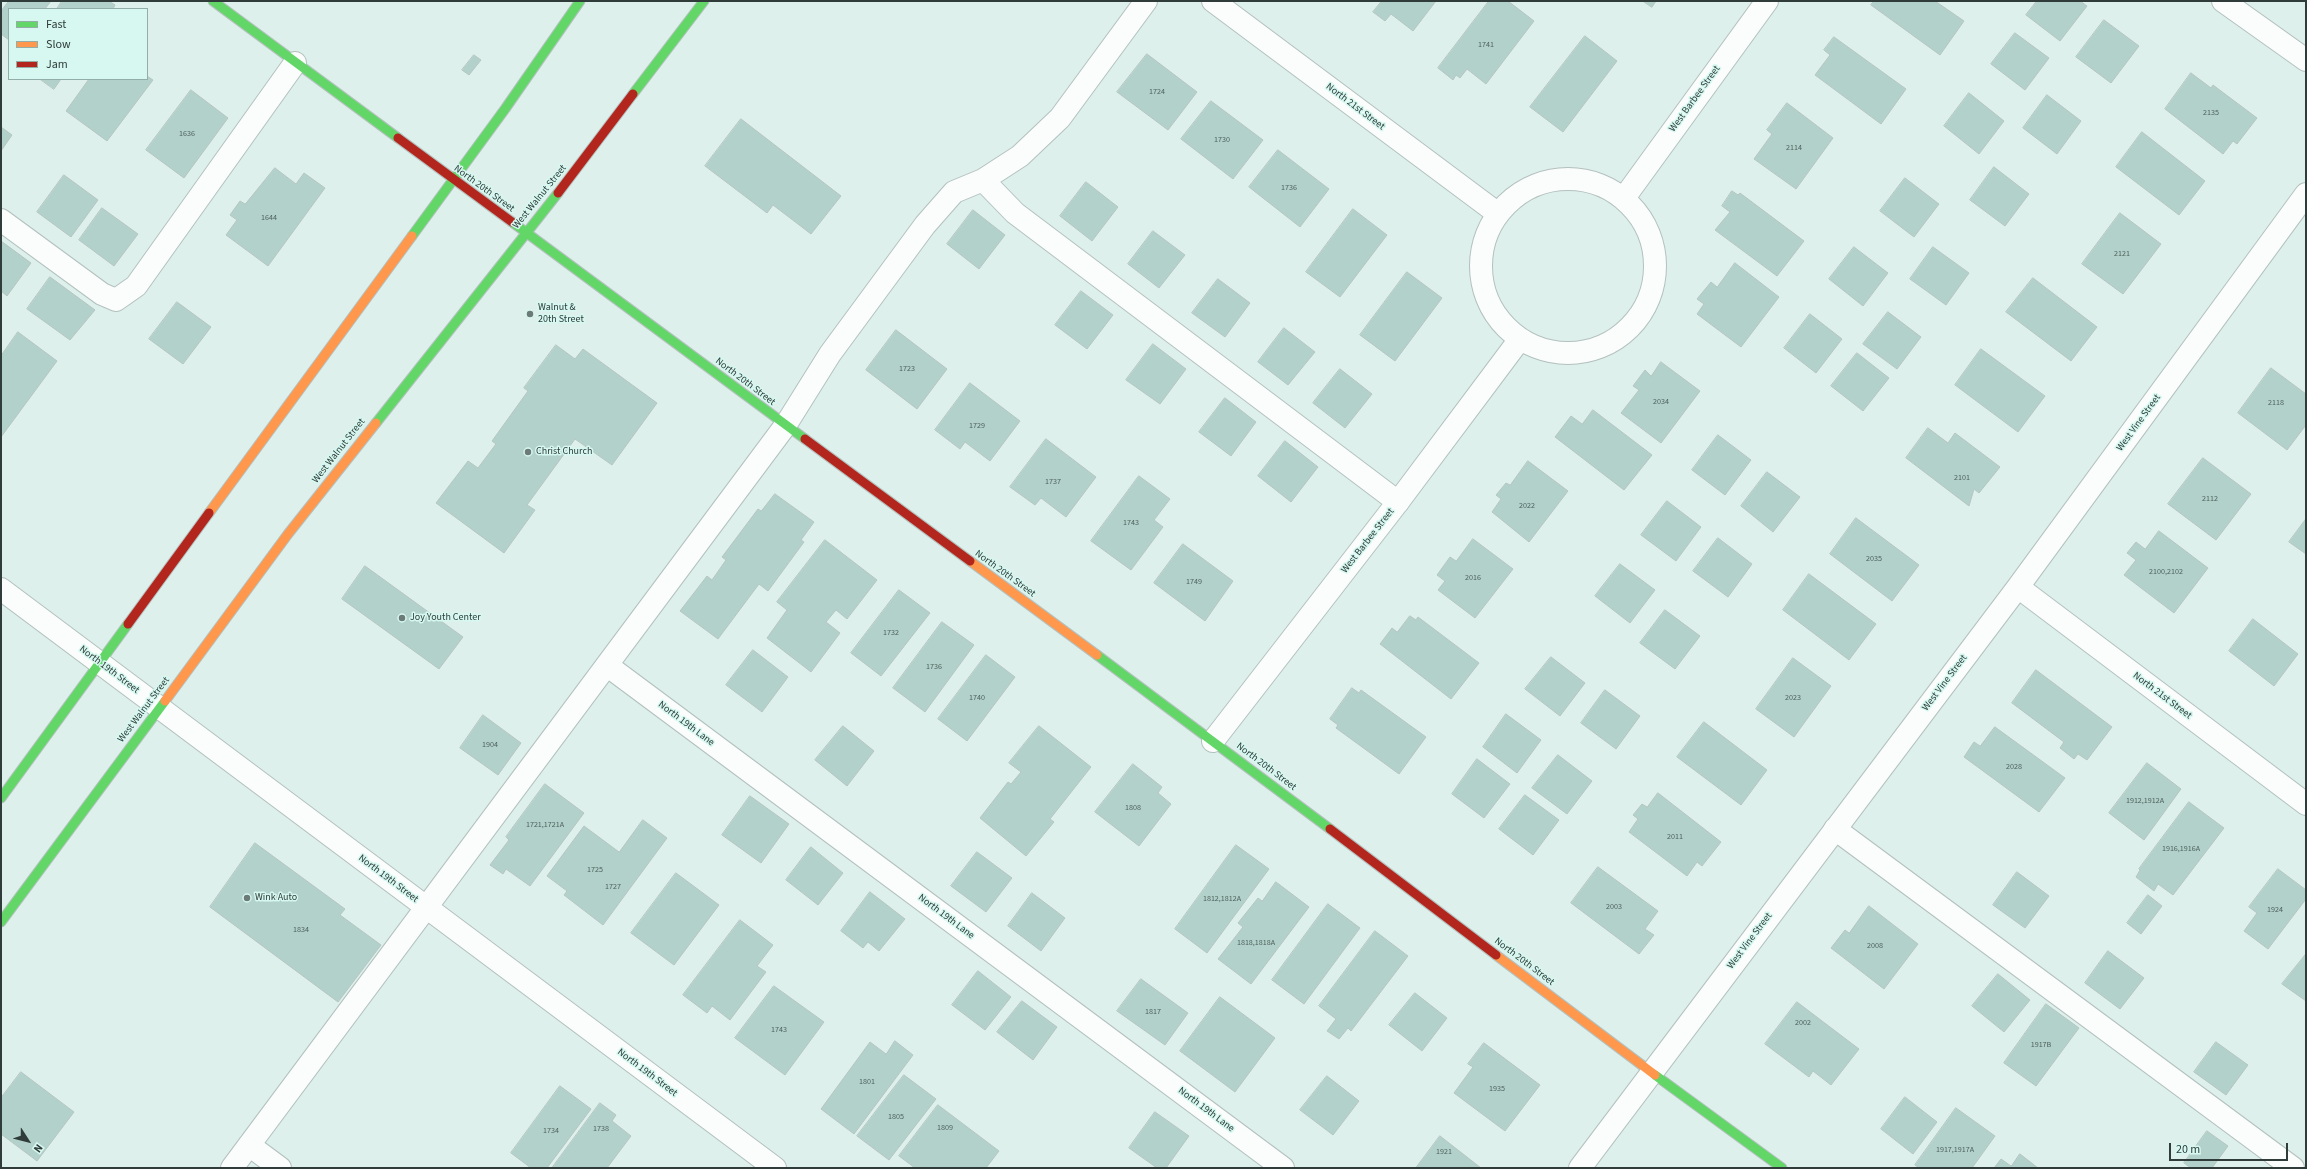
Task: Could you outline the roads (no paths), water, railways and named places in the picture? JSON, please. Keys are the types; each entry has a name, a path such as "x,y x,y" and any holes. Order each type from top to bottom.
{"main road":[{"name":"North 20th Street","path":"213,1 785,426 1213,741 1652,1072 1782,1168"},
{"path":"1,798 453,180 580,1"},
{"name":"West Walnut Street","path":"1,922 288,534 570,178 704,1"}],"street":[{"path":"232,1168 425,907 608,666 785,426 830,354 925,224 954,192 983,180 1020,156 1060,118 1146,1"},
{"name":"North 21st Street","path":"1214,1 1497,213"},
{"name":"West Barbee Street","path":"1624,198 1767,1"},
{"path":"2224,1 2306,60"},
{"path":"1,220 102,294 116,300 136,286 295,62"},
{"path":"1572,178 1599,183 1624,198 1642,217 1653,241 1656,268 1651,294 1639,318 1620,337 1596,349 1570,354 1544,350 1520,339 1499,319 1485,295 1480,267 1485,238 1497,213 1518,193 1544,181 1572,178"},
{"path":"983,180 1015,213 1398,502"},
{"name":"West Vine Street","path":"1580,1168 2018,587 2306,194"},
{"name":"West Barbee Street","path":"1213,741 1398,502 1520,339"},
{"name":"North 21st Street","path":"2018,587 2306,804"},
{"name":"North 19th Street","path":"1,589 775,1168"},
{"name":"North 19th Lane","path":"608,666 1283,1168"},
{"path":"1835,829 2293,1168"},
{"path":"249,1145 280,1168"}],"place":[{"name":"Walnut & 20th Street","path":"530,314"},
{"name":"Christ Church","path":"528,452"},
{"name":"Joy Youth Center","path":"402,618"},
{"name":"Wink Auto","path":"247,898"}]}
